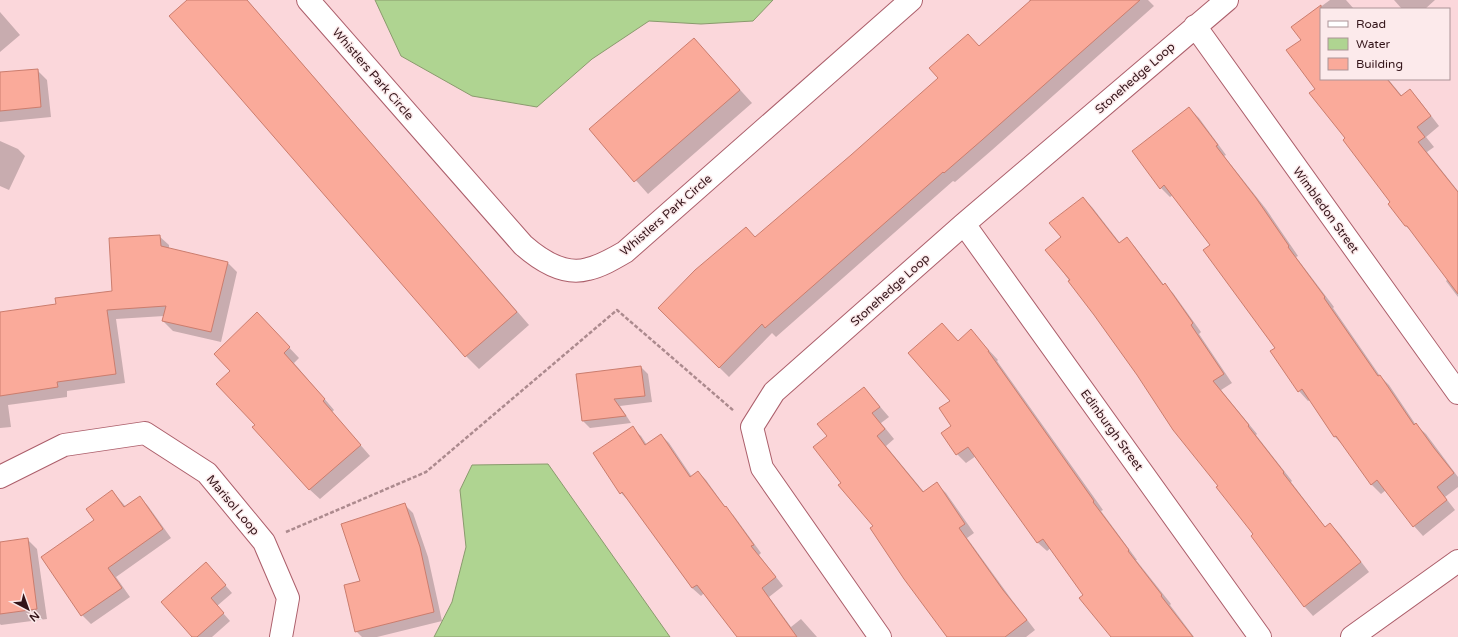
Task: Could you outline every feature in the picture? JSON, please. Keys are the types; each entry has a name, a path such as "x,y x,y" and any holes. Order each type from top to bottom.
{"street":[{"name":"Whistlers Park Circle","path":"308,0 523,246 537,257 551,265 567,270 587,270 604,264 625,252 911,0"},
{"name":"Stonehedge Loop","path":"752,427 774,392 964,224 1227,0"},
{"name":"Wimbledon Street","path":"1195,26 1458,393"},
{"name":"Edinburgh Street","path":"964,224 1260,637"},
{"path":"752,427 762,468 880,637"},
{"name":"Marisol Loop","path":"0,477 64,445 145,433 207,473 264,542 288,598 281,637"},
{"path":"1352,637 1458,561"}],"path":[{"path":"264,542 426,472 617,310 752,427"}],"water":[{"path":"375,0 773,0 753,21 701,24 649,21 592,59 537,107 472,96 401,56"},
{"path":"548,464 670,637 434,637 452,602 466,547 460,490 472,465"}],"building":[{"path":"187,0 247,0 517,312 465,357 169,16"},
{"path":"1031,0 1140,0 982,140 944,173 943,172 765,328 762,324 719,368 658,308 695,270 746,227 755,237 851,155 938,78 929,68 968,34 979,46"},
{"path":"1321,5 1320,80 1388,80 1401,96 1410,89 1431,116 1417,127 1425,137 1418,142 1458,192 1458,294 1407,226 1405,226 1388,204 1390,202 1343,140 1345,138 1309,93 1315,89 1286,50 1301,40 1291,27"},
{"path":"694,38 740,90 634,182 589,129"},
{"path":"38,69 41,107 0,111 0,72"},
{"path":"1189,107 1218,145 1216,146 1256,198 1289,246 1288,247 1325,297 1324,298 1378,376 1380,375 1414,425 1416,423 1454,473 1437,487 1447,500 1413,527 1377,480 1371,485 1336,436 1334,437 1302,389 1298,392 1270,351 1275,348 1203,250 1210,245 1164,185 1160,189 1132,151"},
{"path":"1083,197 1119,243 1127,237 1163,285 1165,283 1193,323 1191,325 1224,374 1213,381 1249,425 1248,426 1284,472 1283,473 1325,527 1330,523 1361,562 1304,607 1251,536 1253,534 1216,487 1218,486 1173,430 1137,375 1068,281 1070,280 1045,250 1061,237 1049,223"},
{"path":"160,235 161,246 228,262 211,332 162,321 166,306 107,310 116,374 57,382 58,387 0,396 0,312 56,304 55,298 112,291 109,238"},
{"path":"257,312 290,347 284,353 325,399 323,401 361,445 309,490 252,427 255,425 216,384 230,371 214,354"},
{"path":"942,323 958,341 971,329 989,351 1094,501 1093,502 1162,595 1161,596 1193,637 1111,637 1079,598 1083,595 1043,539 1037,543 968,447 956,455 941,433 951,426 939,408 950,401 908,353"},
{"path":"641,366 645,396 614,399 626,416 582,421 576,374"},
{"path":"864,387 880,407 872,413 885,429 877,436 923,492 937,482 965,524 959,528 1003,590 1027,620 1005,637 947,637 904,579 870,528 873,526 838,485 841,483 813,447 827,436 817,424"},
{"path":"633,426 645,445 661,434 690,477 698,471 725,507 726,506 754,545 751,546 776,577 762,588 797,637 737,637 697,585 692,588 622,492 620,494 593,453"},
{"path":"112,490 124,507 140,496 163,529 108,568 122,588 81,616 41,557 94,520 86,509"},
{"path":"405,503 420,547 434,612 355,632 344,585 360,581 341,524"},
{"path":"28,538 37,609 0,614 0,542"},
{"path":"206,562 226,585 211,598 224,613 197,637 192,637 161,602"}]}
